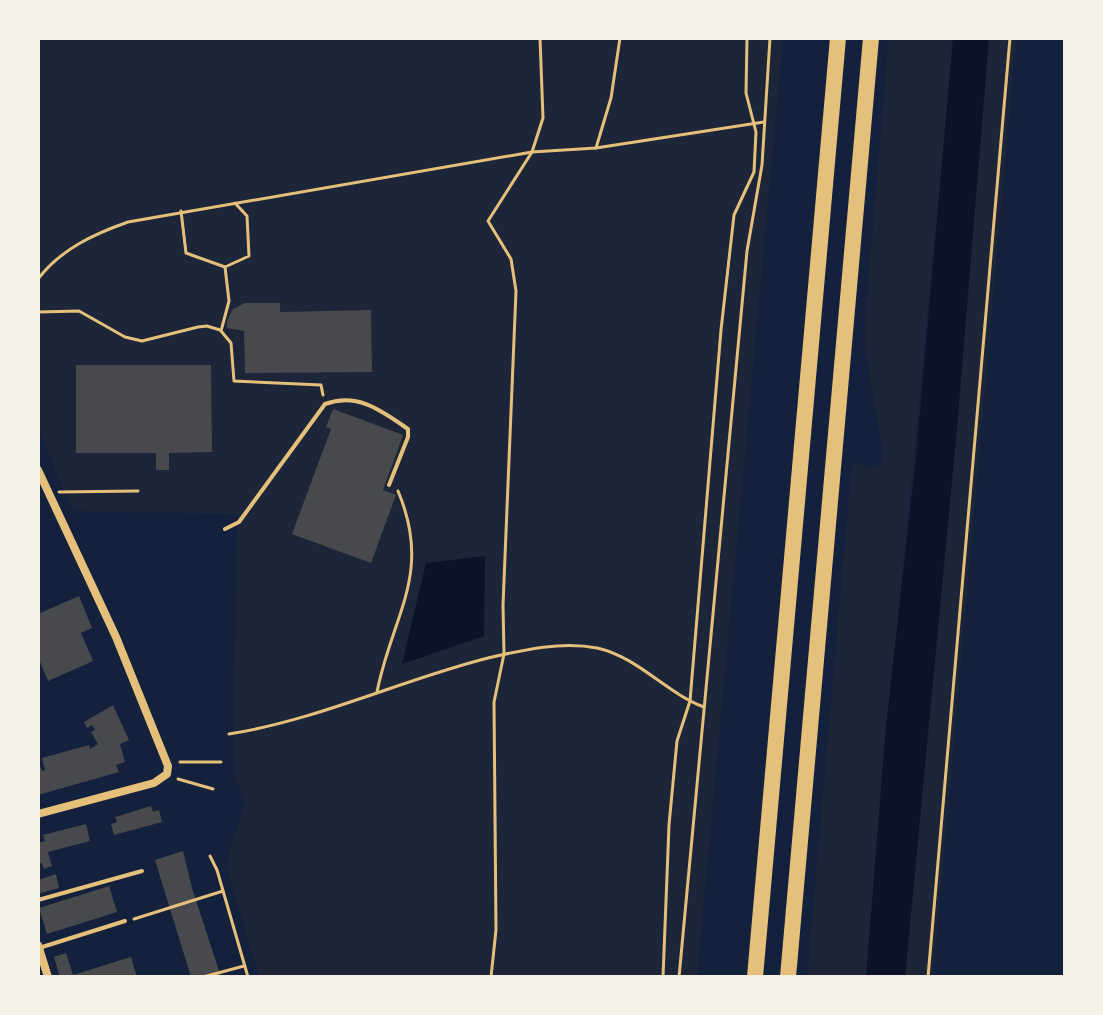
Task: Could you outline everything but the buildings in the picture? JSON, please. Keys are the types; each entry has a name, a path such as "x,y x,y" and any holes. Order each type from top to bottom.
{"highway":[{"path":"755,977 838,38"},
{"path":"788,977 871,38"}],"street":[{"path":"38,470 116,637 168,770 154,783 38,814"},
{"path":"38,947 48,977"}],"lane":[{"path":"225,529 239,522 325,404 338,399 362,401 408,429 408,437 389,485"},
{"path":"38,900 142,871"},
{"path":"38,947 125,921"}],"path":[{"path":"491,977 496,930 494,702 504,654 503,605 516,291 511,259 488,221 532,152 543,118 540,38"},
{"path":"596,148 611,98 620,38"},
{"path":"663,977 669,825 677,741 690,701 721,330 734,215 754,172 756,132 746,93 747,38"},
{"path":"679,977 747,251 762,165 770,38"},
{"path":"928,977 1010,38"},
{"path":"38,279 65,252 84,239 128,222 532,152 596,148 764,122"},
{"path":"181,211 186,253 225,267 249,256 247,216 234,202"},
{"path":"221,331 229,301 225,267"},
{"path":"38,312 79,311 125,337 142,341 207,326 221,331 231,343 234,381 321,385 325,404"},
{"path":"377,692 383,662 405,605 413,562 409,529 399,492 389,485"},
{"path":"48,492 138,491"},
{"path":"229,734 282,723 458,666 545,646 599,648 640,668 704,707"},
{"path":"213,789 183,782 168,770 180,762 221,762"},
{"path":"210,856 217,870 248,977"},
{"path":"125,921 223,891"},
{"path":"203,977 244,966"}],"shaded area":[{"path":"38,38 783,38 697,977 259,977 226,865 245,801 233,774 237,514 73,511 38,428"},
{"path":"889,38 953,38 866,977 807,977 852,461 868,468 877,466 882,460 883,451 865,349 865,317"},
{"path":"953,38 989,38 957,428 905,977 866,977 886,725 916,458"},
{"path":"989,38 1016,38 933,977 905,977 957,428"},
{"path":"485,556 484,636 402,664 426,563"}]}
